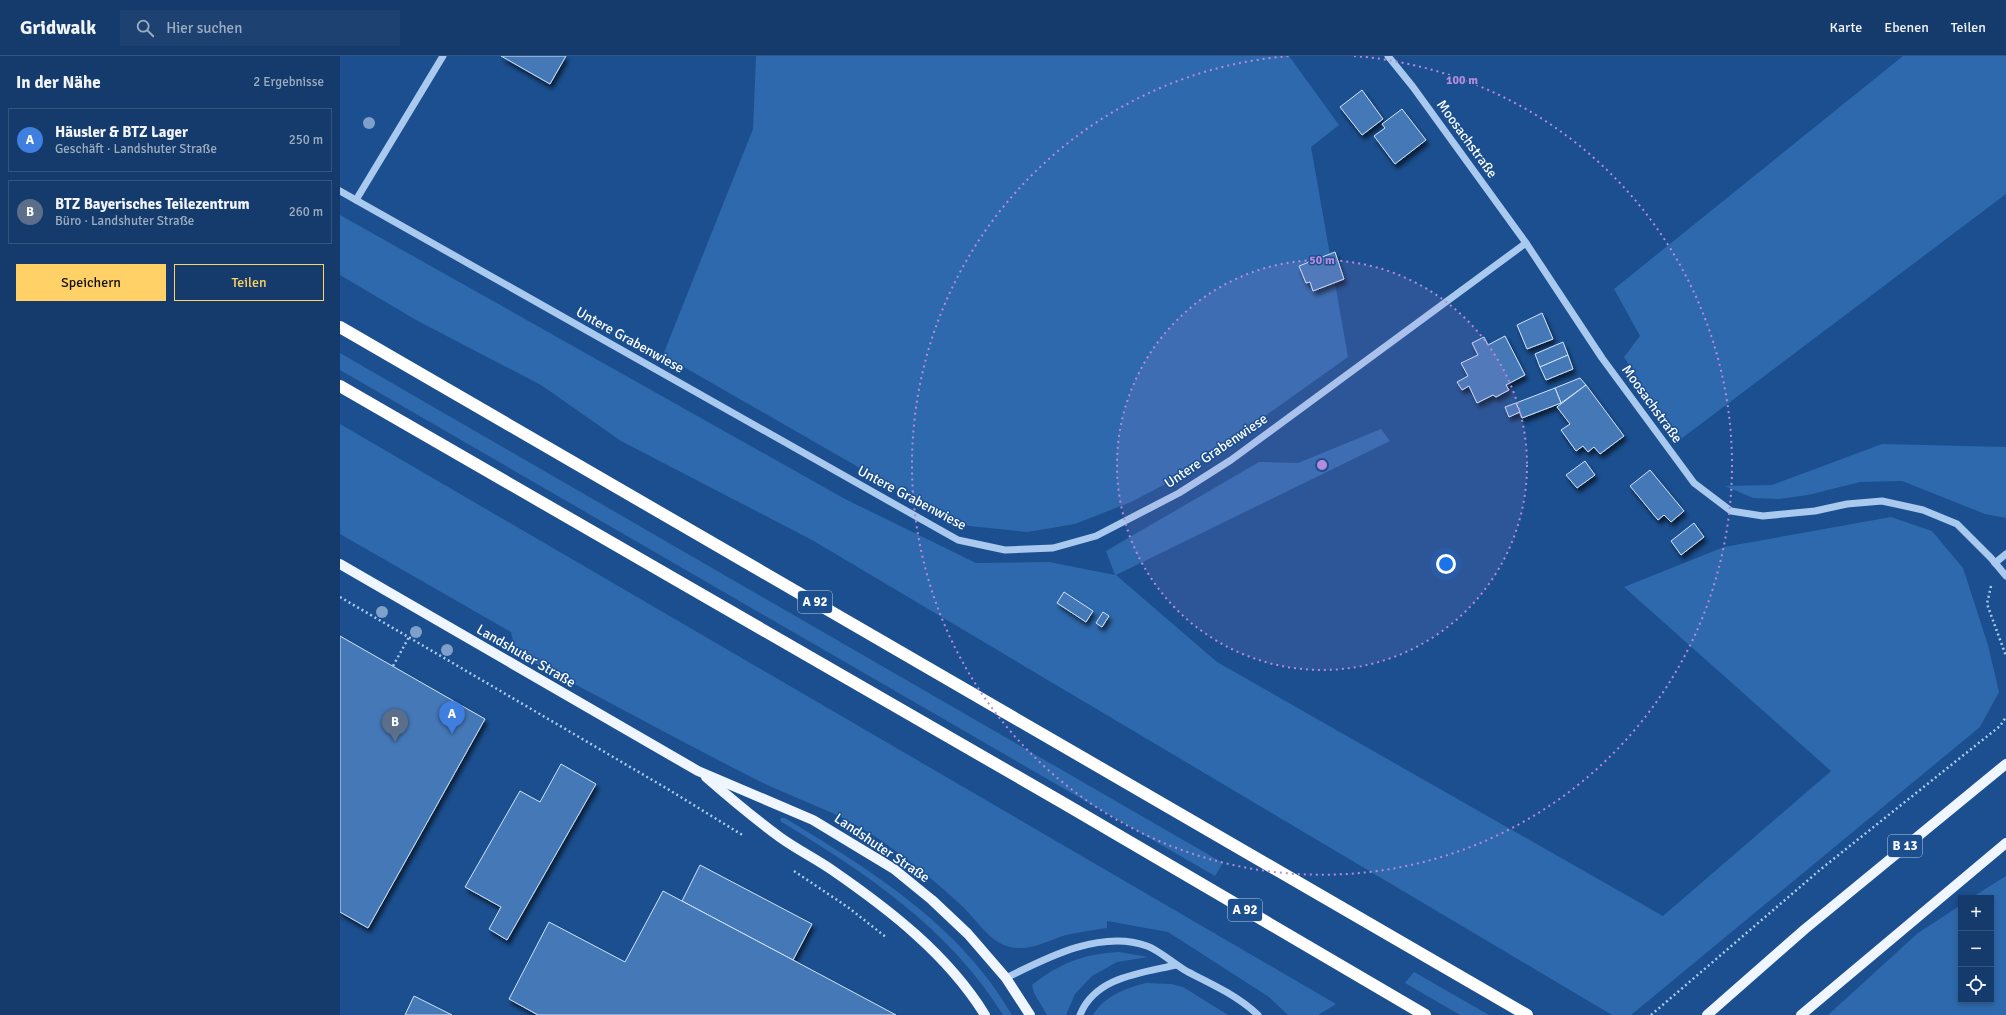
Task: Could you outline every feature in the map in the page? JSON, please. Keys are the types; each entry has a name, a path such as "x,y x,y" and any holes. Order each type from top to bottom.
{"highway":[{"name":"A 92","path":"340,327 1527,1015"},
{"name":"A 92","path":"340,386 1065,804 1425,1015"}],"main road":[{"name":"Landshuter Straße","path":"340,564 698,771 813,820 894,869 932,900 968,934 1006,978 1030,1015"},
{"name":"B 13","path":"1707,1015 1805,929 2006,764"},
{"name":"Landshuter Straße","path":"698,771 759,821 878,903 921,938 948,967 985,1015"},
{"path":"1800,1015 2006,843"}],"street":[{"path":"356,200 443,56"},
{"name":"Moosachstraße","path":"1388,56 1413,87 1526,243 1602,358 1694,483 1731,511 1763,516 1815,511 1847,504 1882,501 1923,510 1956,524 2006,576"},
{"name":"Untere Grabenwiese","path":"340,191 958,540 1005,550 1053,548 1096,536 1179,493 1231,460 1526,243"},
{"path":"1995,563 2006,554"},
{"path":"1006,978 1074,947 1117,940 1148,946 1176,965 1217,987 1258,1015"},
{"path":"1080,1015 1083,1006 1101,987 1121,978 1176,965"}],"path":[{"path":"1995,563 1987,604 2006,656"},
{"path":"340,597 666,788 746,838"},
{"path":"393,666 409,637"},
{"path":"1651,1015 1821,869 2000,726 2006,717"},
{"path":"791,870 849,908 890,940"}],"shaded area":[{"path":"756,56 1289,56 1339,125 1311,147 1348,357 1179,477 1131,502 1075,524 1027,532 969,526 919,502 663,355 753,129"},
{"path":"1903,56 2006,56 2006,194 1677,442 1624,357 1640,336 1614,289"},
{"path":"340,215 845,499 976,563 1049,562 1115,575 1106,551 1259,462 1298,463 1381,429 1390,441 1116,575 1217,662 1663,916 1831,771 1624,587 1724,547 1891,517 1932,531 1963,568 1988,645 1999,692 1980,727 1631,1015 1612,1015 812,540 621,441 541,385 416,320 340,275"},
{"path":"340,353 1223,863 1215,876 340,370"},
{"path":"340,424 1336,1004 1318,1015 1288,1015 1269,997 1168,932 1107,921 1107,928 1066,935 1036,946 1020,948 1004,945 998,942 987,933 962,906 928,876 868,832 841,817 757,780 516,653 511,632 340,534"},
{"path":"1882,444 2006,447 2006,518 1985,514 1902,481 1860,482 1808,495 1779,499 1753,498 1725,486 1772,485"},
{"path":"781,818 785,818 850,858 912,903 940,927 967,954 991,983 1012,1015 1003,1015 981,984 957,955 904,905 844,861 780,821"},
{"path":"2006,876 2006,1015 1828,1015 1918,933 1958,907 1958,1003 1994,1003 1994,895 1976,895"},
{"path":"1119,952 1148,957 1117,962 1092,976 1075,994 1066,1015 1047,1015 1034,993 1032,985 1062,965 1072,961 1094,955"},
{"path":"1414,972 1489,1015 1460,1015 1405,983"},
{"path":"1146,983 1171,984 1183,987 1228,1015 1093,1015 1109,998 1123,990"}],"building":[{"path":"501,56 566,56 550,84"},
{"path":"1362,90 1383,119 1362,135 1340,107"},
{"path":"1402,109 1426,140 1395,164 1374,136 1385,128 1382,124"},
{"path":"1335,252 1344,279 1313,291 1310,282 1306,283 1299,266"},
{"path":"1542,313 1553,339 1527,349 1517,325"},
{"path":"1505,336 1525,375 1506,385 1509,390 1496,397 1493,395 1477,403 1469,386 1462,390 1457,382 1468,376 1461,363 1478,355 1472,343 1484,337 1488,345"},
{"path":"1563,342 1568,355 1540,367 1535,354"},
{"path":"1568,355 1573,369 1546,380 1540,367"},
{"path":"1580,378 1586,385 1561,403 1555,388"},
{"path":"1586,385 1624,436 1600,454 1594,447 1588,452 1583,446 1576,451 1561,430 1570,424 1557,407"},
{"path":"1555,388 1561,403 1522,418 1516,403"},
{"path":"1516,403 1520,412 1509,417 1505,407"},
{"path":"1585,461 1595,475 1577,488 1566,475"},
{"path":"1650,470 1684,511 1671,522 1664,515 1658,520 1630,486"},
{"path":"1694,523 1704,537 1681,555 1671,541"},
{"path":"1064,592 1093,611 1086,622 1057,603"},
{"path":"1103,612 1109,616 1102,627 1096,623"},
{"path":"340,636 485,719 368,928 340,912"},
{"path":"561,764 596,784 507,940 489,929 501,907 465,887 520,791 540,802"},
{"path":"700,865 812,924 793,960 682,901"},
{"path":"663,891 896,1015 538,1015 509,999 549,922 625,962"},
{"path":"414,996 452,1015 405,1015"}],"place":[{"name":"Häusler & BTZ Lager","path":"452,734"},
{"name":"BTZ Bayerisches Teilezentrum","path":"395,742"}]}
